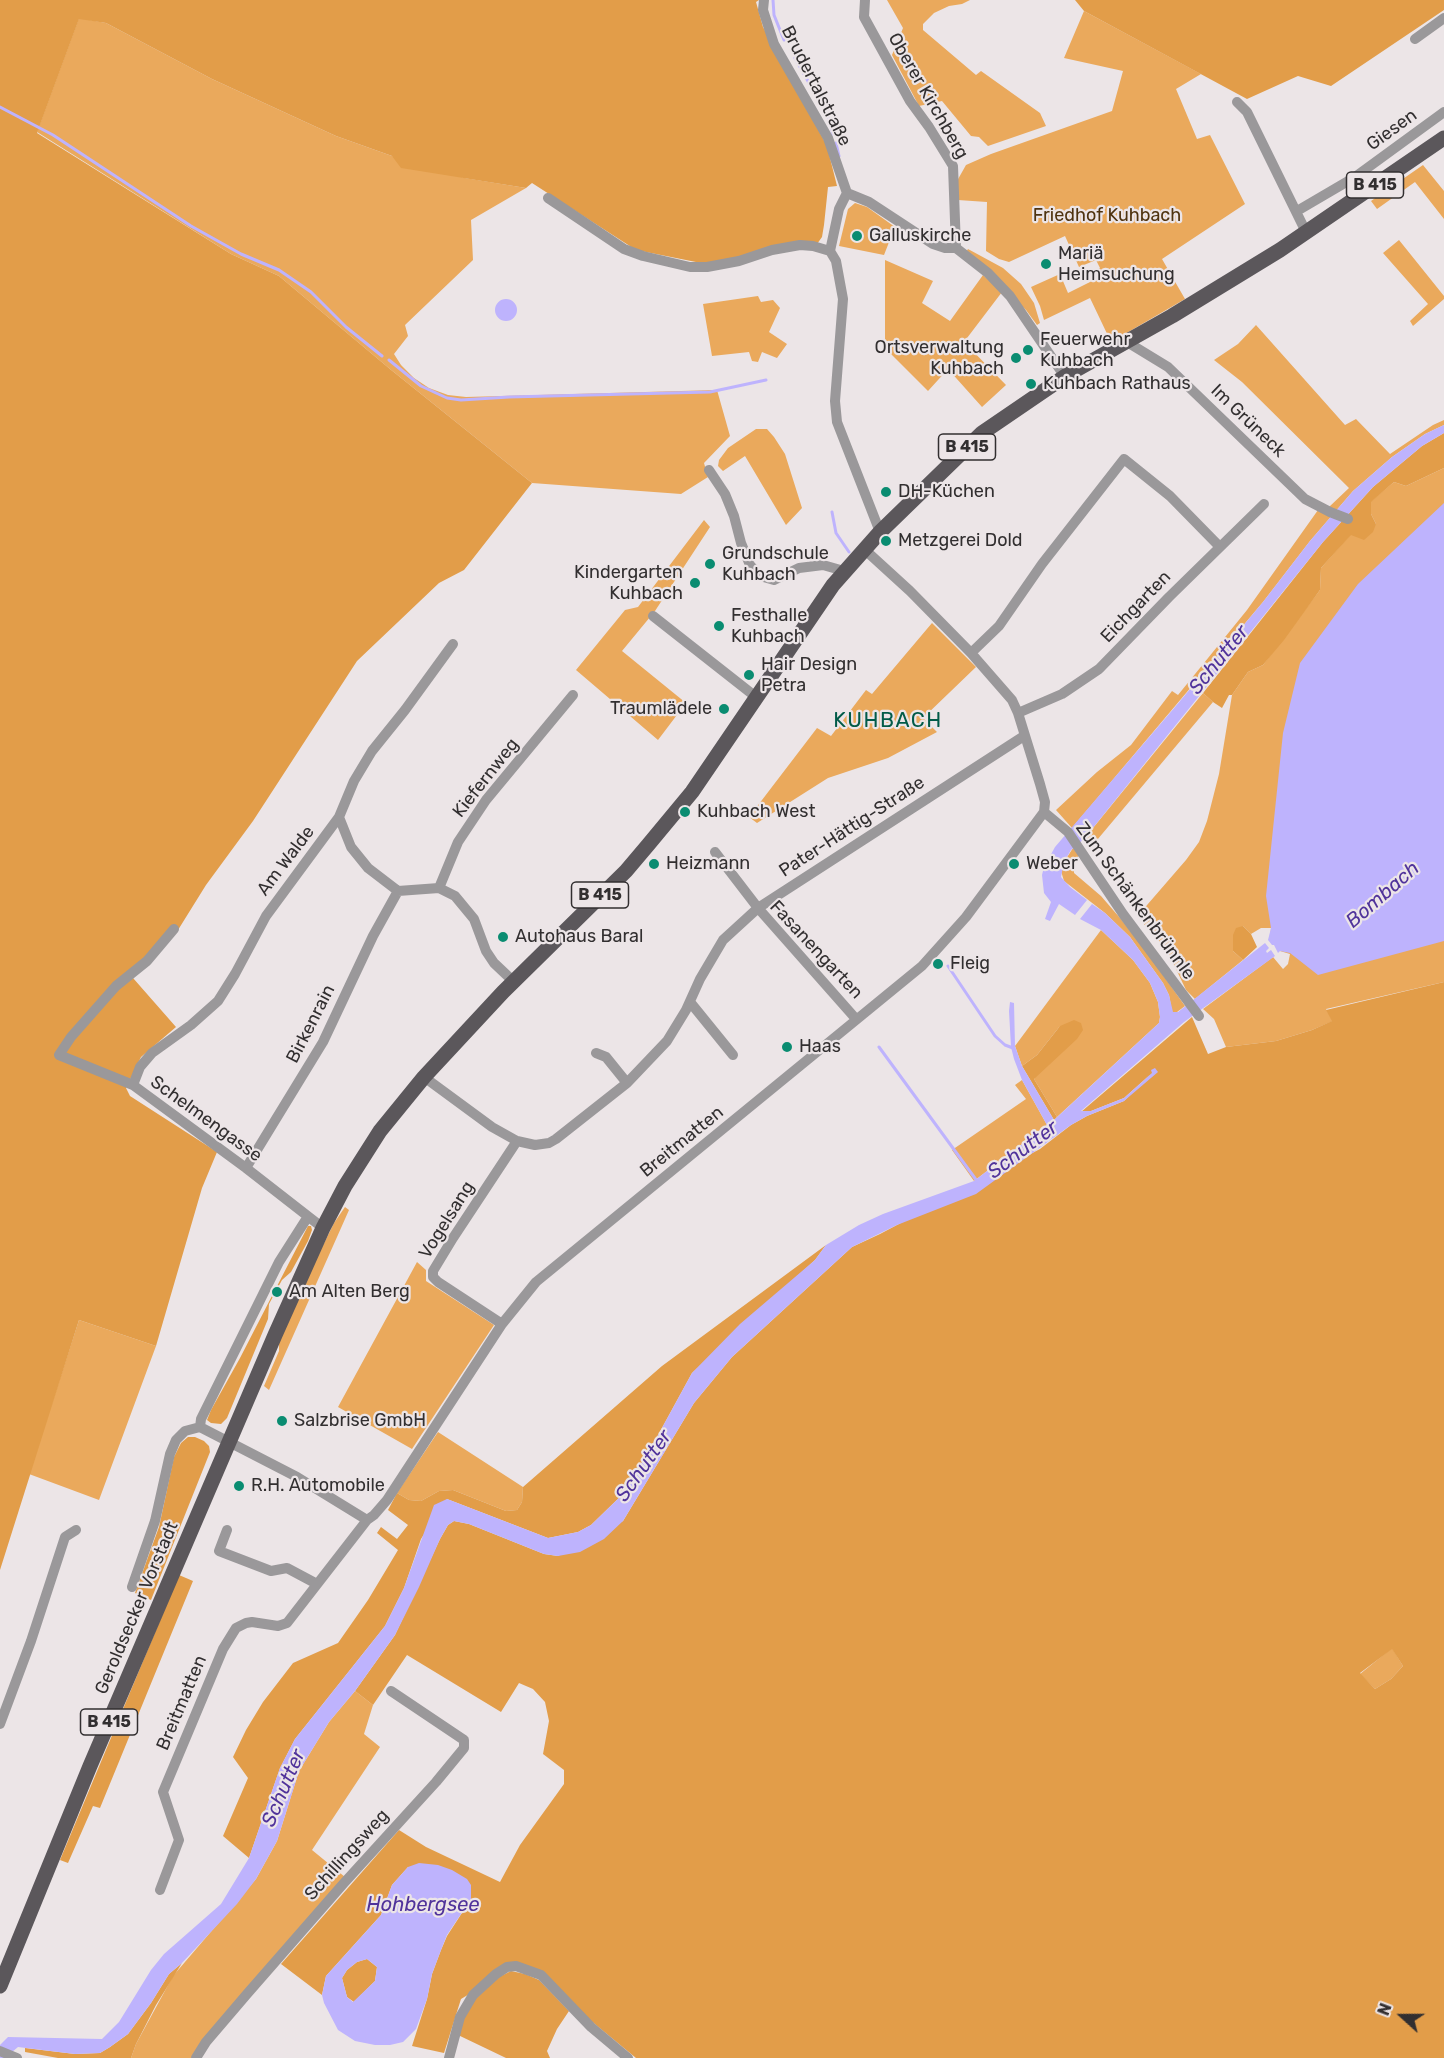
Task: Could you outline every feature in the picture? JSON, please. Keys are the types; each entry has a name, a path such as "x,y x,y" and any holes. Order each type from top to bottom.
{"main road":[{"name":"B 415","path":"229,1441 323,1228 345,1186 368,1150 424,1077 513,981 626,870 675,814 833,585 864,549 981,433 1065,376 1273,255 1444,138"},
{"name":"Geroldsecker Vorstadt","path":"0,1986 90,1766 229,1441"}],"street":[{"name":"Brudertalstraße","path":"764,0 763,10 774,44 828,138 847,192"},
{"name":"Oberer Kirchberg","path":"865,0 864,17 909,101 929,127 953,166 956,248"},
{"path":"1415,39 1444,18"},
{"path":"1237,102 1247,112 1306,232"},
{"name":"Giesen","path":"1297,211 1355,177 1444,112"},
{"path":"830,251 839,208 847,192 869,202 933,244 945,248 956,248 988,273 1010,296 1065,376"},
{"path":"548,198 624,249 690,267 707,267 739,261 772,250 800,245 830,251 836,261 843,299 835,401 837,422 880,532"},
{"name":"Im Grüneck","path":"1127,342 1167,367 1305,499 1348,519"},
{"path":"971,653 999,626 1042,564 1124,459 1170,496 1219,546"},
{"path":"709,470 725,494 750,565 760,576 774,580 799,568 823,565 844,571"},
{"name":"Eichgarten","path":"1018,713 1062,694 1099,669 1219,546 1264,504"},
{"path":"864,549 910,591 971,653 1012,700 1040,784 1045,802 1044,812"},
{"path":"653,616 756,697"},
{"name":"Am Walde","path":"133,1085 141,1067 152,1053 218,1001 266,916 339,818 354,781 372,752 453,644"},
{"name":"Kiefernweg","path":"439,888 458,842 486,800 573,695"},
{"name":"Pater-Hättig-Straße","path":"758,908 1024,736"},
{"name":"Zum Schänkenbrünnle","path":"1044,812 1068,832 1123,914 1199,1016"},
{"name":"Breitmatten","path":"160,1890 179,1840 163,1792 223,1649 236,1628 246,1623 278,1626 287,1623 367,1520 387,1500 502,1324 536,1282 922,966 966,917 1044,812"},
{"path":"339,818 351,847 368,868 398,891 439,888 455,896 474,919 486,951 494,963 513,981"},
{"path":"715,852 758,908"},
{"name":"Birkenrain","path":"246,1168 323,1042 373,936 398,891"},
{"name":"Fasanengarten","path":"424,1077 492,1127 517,1141 535,1145 556,1139 627,1083 667,1041 723,940 758,908 856,1019"},
{"name":"Schelmengasse","path":"174,930 147,961 116,986 70,1037 59,1055 133,1085 323,1228"},
{"path":"690,1002 733,1055"},
{"path":"596,1053 606,1057 627,1083"},
{"name":"Vogelsang","path":"502,1324 433,1277 433,1270 517,1141"},
{"path":"307,1218 279,1262 201,1419 200,1427 297,1477 367,1520"},
{"name":"Geroldsecker Vorstadt","path":"132,1587 155,1521 170,1454 185,1431 200,1427"},
{"path":"0,1724 31,1641 65,1537 76,1530"},
{"path":"227,1530 219,1551 271,1571 287,1568 317,1584"},
{"name":"Schillingsweg","path":"196,2058 206,2042 247,1994 464,1748 464,1740 391,1691"},
{"path":"449,2058 460,2018 473,1995 496,1974 507,1967 516,1966 541,1975 591,2027 628,2058"},
{"path":"0,2051 15,2057"}],"green space":[{"path":"887,0 970,0 934,13 923,24 923,30 976,75 981,71 1040,113 1046,126 988,146 979,137 971,136 942,101 919,106 892,55 903,28"},
{"name":"Friedhof Kuhbach","path":"1084,11 1201,74 1176,89 1197,139 1210,135 1245,204 1162,259 1185,299 1111,342 1090,298 1044,320 1031,287 1060,274 1068,293 1094,280 1090,273 1100,268 1096,260 1079,267 1065,236 1009,262 999,259 986,251 987,202 958,200 957,181 966,165 1112,111 1123,71 1064,58"},
{"path":"79,18 106,23 212,79 336,136 465,178 526,188 471,220 473,260 405,325 408,336 394,354 414,378 429,388 448,395 466,397 717,390 730,436 704,463 708,477 681,494 532,483 279,276 231,254 37,132"},
{"path":"1423,165 1444,191 1444,219 1415,182 1377,209 1371,201"},
{"path":"855,203 867,207 895,227 884,255 839,246 848,209"},
{"path":"1399,240 1444,296 1444,299 1413,326 1410,321 1428,304 1383,253"},
{"path":"968,249 1003,268 1021,284 1034,303 1040,323 1037,325 1026,310 966,252"},
{"path":"885,260 933,281 922,303 950,321 983,275 1002,292 964,342 1006,385 982,407 948,369 928,391 885,348"},
{"path":"758,296 761,302 773,300 780,308 769,332 787,344 777,358 762,352 758,362 752,361 749,352 712,356 703,304"},
{"path":"1256,325 1345,425 1356,419 1390,454 1433,425 1444,420 1444,425 1425,434 1392,457 1353,491 1310,541 1263,602 1072,828 1056,810 1097,772 1131,745 1172,691 1178,695 1247,610 1323,503 1329,507 1349,488 1242,382 1214,360 1238,344"},
{"path":"756,429 767,429 785,454 802,508 786,525 745,456 723,471 718,466 719,460 728,448"},
{"path":"1444,468 1444,982 1326,1009 1333,1021 1276,1041 1226,1047 1214,1019 1203,1009 1273,957 1283,969 1288,964 1290,954 1280,951 1270,939 1271,928 1261,928 1251,934 1243,926 1233,951 1243,960 1195,999 1186,990 1167,950 1144,924 1141,912 1199,842 1219,774 1232,695 1248,672 1263,665 1320,590 1321,568 1351,534 1376,524 1371,514 1370,502 1394,482 1406,486"},
{"path":"704,520 710,527 655,611 622,651 686,703 658,740 576,670 625,610 638,607"},
{"path":"932,623 976,667 923,718 937,732 888,758 828,778 757,823 749,817 817,728 831,736 866,690 872,694"},
{"path":"1203,693 1213,702 1092,846 1084,839"},
{"path":"1073,848 1079,855 1074,873 1101,896 1148,954 1185,1006 1177,1012 1172,1012 1169,995 1163,983 1130,937 1105,913 1064,881 1061,871"},
{"path":"1101,930 1133,960 1150,983 1158,1002 1159,1023 1057,1117 1034,1079 1060,1026 1037,1055 1022,1066 1015,1046"},
{"path":"1022,1080 1047,1125 974,1181 952,1150 1026,1099 1015,1085"},
{"path":"345,1207 349,1210 269,1390 264,1386 279,1351 279,1335 334,1223"},
{"path":"417,1262 426,1270 426,1281 494,1325 412,1449 338,1407"},
{"path":"79,1320 156,1346 99,1500 29,1474"},
{"path":"438,1432 523,1487 522,1502 517,1510 506,1511 453,1490 439,1491 421,1501 409,1500 397,1493"},
{"path":"1392,1648 1403,1666 1391,1679 1375,1689 1360,1674"},
{"path":"355,1691 373,1705 364,1734 380,1747 312,1850 345,1877 204,2038 191,2058 131,2058 136,2044 173,1976 256,1879 277,1841 299,1771 329,1722"}],"shaded area":[{"path":"0,0 759,0 756,2 763,27 827,146 837,186 828,187 822,237 817,244 712,262 696,262 636,250 532,183 526,188 401,168 392,156 336,136 212,79 106,23 79,19 37,133 231,254 279,276 532,483 464,570 439,583 357,661 253,821 206,885 178,930 133,978 176,1027 141,1057 126,1088 130,1096 217,1152 202,1188 156,1346 79,1320 0,1570"},
{"path":"1075,0 1444,0 1444,10 1331,86 1298,76 1247,99 1084,11"},
{"path":"1444,433 1444,468 1406,486 1394,482 1371,502 1371,514 1376,524 1373,532 1364,540 1351,535 1321,568 1320,590 1284,640 1263,665 1248,672 1232,695 1229,695 1222,708 1213,702 1203,693 1323,542 1373,487 1422,446"},
{"path":"1243,926 1251,934 1257,947 1243,960 1233,951 1233,935 1236,928"},
{"path":"1444,982 1444,2058 636,2058 521,1963 461,1999 444,2053 412,2046 441,1950 447,1936 471,1899 408,1867 392,1885 381,1915 326,1976 322,1995 281,1964 399,1830 426,1847 500,1882 520,1845 564,1784 564,1770 543,1754 549,1721 545,1702 533,1689 519,1683 501,1712 407,1655 373,1705 355,1691 395,1635 448,1525 454,1521 469,1524 544,1554 558,1556 623,1521 694,1403 732,1357 852,1247 1040,1149 1071,1125 1087,1116 1124,1101 1152,1073 1124,1098 1091,1111 1081,1112 1192,1017 1208,1054 1226,1047 1276,1041 1312,1030 1332,1021 1326,1010","holes":["1392,1649 1403,1666 1391,1679 1375,1689 1360,1673"]},
{"path":"1074,1020 1081,1023 1083,1030 1077,1039 1034,1079 1057,1117 1054,1120 1022,1066 1037,1055 1060,1026"},
{"path":"308,1226 311,1226 312,1230 308,1241 291,1272 282,1280 269,1304 268,1319 227,1418 221,1424 211,1423 207,1420 211,1410"},
{"path":"826,1245 815,1260 692,1373 623,1494 591,1525 578,1532 548,1538 447,1499 421,1539 404,1588 385,1626 295,1739 280,1768 249,1858 223,1836 248,1778 233,1757 246,1730 263,1702 293,1663 338,1643 368,1600 398,1550 377,1533 381,1527 397,1539 408,1525 388,1510 397,1493 409,1500 421,1501 439,1491 453,1490 506,1511 517,1510 522,1502 523,1487 662,1366"},
{"path":"188,1437 204,1441 209,1446 210,1452 151,1600 135,1593 159,1527 174,1457 181,1443"},
{"path":"179,1575 193,1581 100,1808 93,1806 68,1863 60,1860"},
{"path":"367,1959 377,1967 375,1981 354,2002 347,1997 342,1978 347,1970 357,1962"},
{"path":"182,1963 156,2005 131,2058 58,2058 25,2052 25,2048 75,2054 100,2053 128,2034 169,1974"},
{"path":"511,1971 539,1980 569,2011 557,2029 547,2051 550,2058 506,2058 458,2035 466,2012 474,2000 499,1977"}],"water":[{"path":"506,299 514,302 517,310 514,318 506,321 498,318 495,310 498,302"},
{"name":"Schutter","path":"1444,425 1444,433 1422,446 1373,487 1323,542 1084,839 1071,850 1064,862 1061,877 1087,900 1075,915 1059,904 1050,921 1045,919 1051,902 1044,893 1042,875 1055,847 1263,602 1310,541 1353,491 1392,457 1425,434"},
{"name":"Bombach","path":"1444,503 1444,941 1318,975 1290,953 1280,951 1278,953 1268,940 1271,928 1266,896 1283,733 1300,663 1358,584"},
{"name":"Schutter","path":"1092,904 1130,937 1163,983 1173,1012 1178,1012 1265,943 1269,948 1267,953 1271,950 1275,956 1184,1022 1081,1111 1091,1111 1124,1098 1155,1068 1158,1072 1124,1101 1071,1125 976,1194 897,1225 852,1247 732,1357 694,1403 623,1521 604,1539 580,1552 558,1556 544,1554 469,1524 454,1521 448,1525 395,1635 355,1691 329,1722 299,1771 277,1841 256,1879 237,1904 169,1974 128,2034 100,2053 75,2054 18,2047 5,2058 0,2058 0,2045 8,2037 102,2039 119,2022 151,1970 164,1954 221,1904 249,1858 280,1768 295,1739 385,1626 404,1588 434,1505 447,1499 548,1538 578,1532 591,1525 623,1494 692,1373 740,1324 815,1260 826,1245 859,1225 883,1214 974,1181 1047,1125 1022,1080 1014,1059 1011,1047 1010,1002 1014,1003 1015,1046 1022,1066 1054,1120 1159,1023 1158,1002 1150,983 1133,960 1101,930 1080,919"},
{"name":"Hohbergsee","path":"419,1863 438,1865 452,1870 467,1879 471,1885 471,1899 447,1935 432,1974 427,1999 416,2029 403,2042 390,2045 355,2041 338,2030 324,2003 322,1995 326,1976 381,1915 392,1885 408,1867","holes":["367,1959 377,1967 375,1981 353,2002 347,1997 342,1978 347,1970 357,1962"]}],"waterway":[{"path":"773,0 774,15 784,40"},
{"path":"795,58 809,83"},
{"path":"817,95 829,119"},
{"path":"0,107 53,135 191,226 241,254 279,270 311,292 346,327 382,356"},
{"path":"831,127 833,134"},
{"path":"836,143 839,156"},
{"path":"389,360 421,386 447,398 461,400 710,392 766,380"},
{"path":"832,512 836,533 849,552"},
{"path":"948,966 995,1036 1005,1045 1013,1048"},
{"path":"879,1047 977,1181"}],"place":[{"name":"Galluskirche","path":"857,236"},
{"name":"Mariä Heimsuchung","path":"1046,264"},
{"name":"Feuerwehr Kuhbach","path":"1028,350"},
{"name":"Ortsverwaltung Kuhbach","path":"1016,358"},
{"name":"Kuhbach Rathaus","path":"1031,384"},
{"name":"DH-Küchen","path":"886,492"},
{"name":"Metzgerei Dold","path":"886,541"},
{"name":"Grundschule Kuhbach","path":"710,564"},
{"name":"Kindergarten Kuhbach","path":"695,583"},
{"name":"Festhalle Kuhbach","path":"719,626"},
{"name":"Hair Design Petra","path":"749,675"},
{"name":"Traumlädele","path":"724,709"},
{"name":"Kuhbach West","path":"685,812"},
{"name":"Heizmann","path":"654,864"},
{"name":"Weber","path":"1014,864"},
{"name":"Autohaus Baral","path":"503,937"},
{"name":"Fleig","path":"938,964"},
{"name":"Haas","path":"787,1047"},
{"name":"Am Alten Berg","path":"277,1292"},
{"name":"Salzbrise GmbH","path":"282,1421"},
{"name":"R.H. Automobile","path":"239,1486"}],"district":[{"name":"KUHBACH","path":"888,721"}]}
